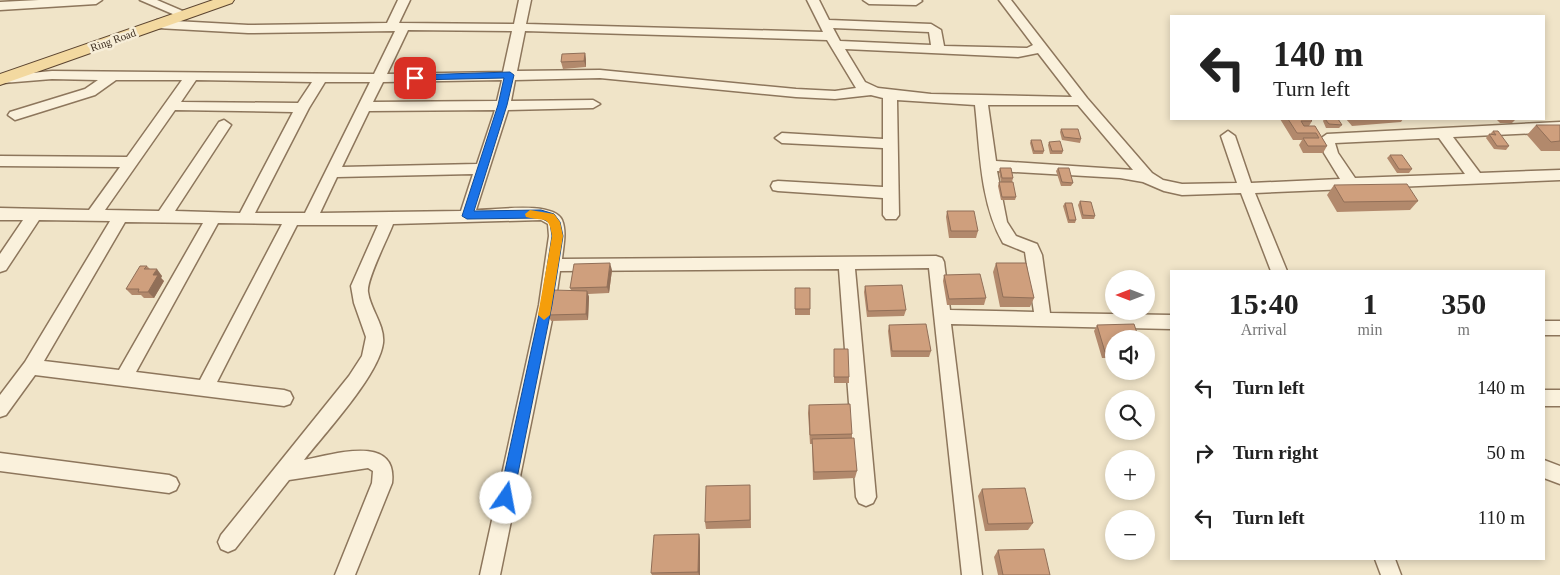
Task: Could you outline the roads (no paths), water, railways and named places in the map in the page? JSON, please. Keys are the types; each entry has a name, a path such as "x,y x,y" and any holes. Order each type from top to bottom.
{"main road":[{"name":"Ring Road","path":"1,80 227,0"}],"street":[{"path":"0,6 30,2 96,0"},
{"path":"146,0 186,15"},
{"path":"310,218 366,106 397,27 404,0"},
{"path":"467,216 502,105 525,0"},
{"path":"813,0 861,86 870,91"},
{"path":"869,0 916,1"},
{"path":"1005,0 1082,101 1147,177 1156,184 1178,189 1246,188 1560,175"},
{"path":"157,24 248,29 518,28 831,35 931,28 935,30 938,50"},
{"path":"831,35 938,50 1018,53 1030,52 1041,46"},
{"path":"1,80 46,75 378,78 600,74 835,95 870,91 981,100 1082,101"},
{"path":"14,115 90,92 112,76"},
{"path":"94,214 192,76"},
{"path":"245,217 302,108 322,76"},
{"path":"890,94 891,215"},
{"path":"981,100 993,194 1000,224 1008,233 1008,239 1024,244 1030,248 1034,255 1042,319"},
{"path":"366,106 593,104"},
{"path":"172,106 302,108"},
{"path":"164,216 224,125"},
{"path":"1350,183 1332,153 1327,139 1560,127"},
{"path":"1442,132 1476,178"},
{"path":"1228,136 1246,188 1279,270"},
{"path":"782,138 891,144"},
{"path":"0,161 130,162"},
{"path":"990,166 1120,173 1147,177"},
{"path":"333,172 481,170"},
{"path":"778,186 891,193"},
{"path":"0,214 94,214 292,219 388,219 541,214 550,216 555,222 557,236 553,265 490,575"},
{"path":"0,266 35,215"},
{"path":"0,409 31,367 121,216"},
{"path":"124,378 214,217"},
{"path":"204,389 292,219"},
{"path":"228,542 359,374 370,356 374,332 359,296 359,286 388,219"},
{"path":"847,262 849,308 857,366 866,497"},
{"path":"553,265 936,262 972,575"},
{"path":"942,317 1170,322"},
{"path":"1545,328 1560,328"},
{"path":"31,367 284,398"},
{"path":"1545,398 1560,398"},
{"path":"283,472 364,458 375,460 382,466 384,473 382,483 345,575"},
{"path":"0,462 169,484"},
{"path":"1545,469 1560,475"},
{"path":"1385,560 1391,575"}]}
